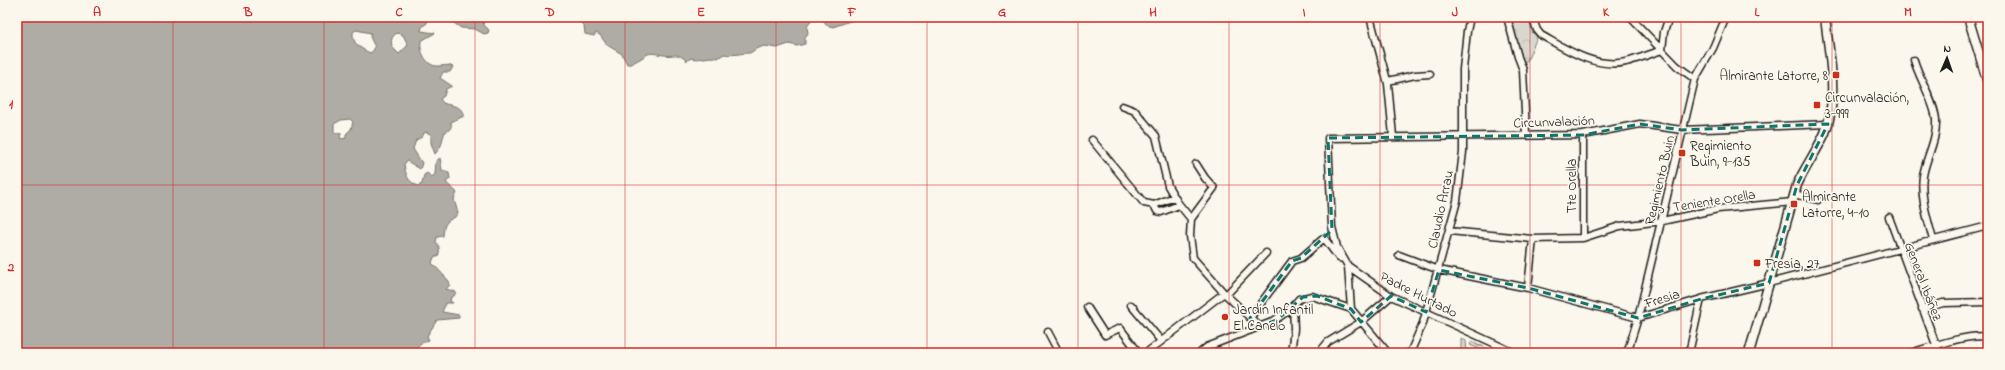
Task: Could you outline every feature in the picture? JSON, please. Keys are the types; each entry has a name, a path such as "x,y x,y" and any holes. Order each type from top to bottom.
{"main road":[{"path":"1749,353 1804,168 1820,143 1828,124 1832,106 1832,88 1825,17"},
{"path":"1968,17 1988,83"}],"street":[{"path":"1370,17 1388,81 1392,110 1392,136"},
{"name":"Claudio Arrau","path":"1410,353 1426,312 1439,270 1460,185 1463,135 1463,69 1467,31 1472,17"},
{"path":"1507,17 1518,57 1524,70 1526,134"},
{"path":"1532,17 1537,30 1541,35 1592,60 1605,63 1625,62 1662,50"},
{"path":"1630,17 1677,66 1696,79"},
{"path":"1662,50 1669,17"},
{"name":"Regimiento Buin","path":"1627,353 1638,318 1662,221 1682,130 1696,79 1711,53 1724,18"},
{"path":"1914,60 1917,72 1936,117 1935,139 1925,168 1923,183 1924,198 1933,240"},
{"path":"1388,81 1415,75 1430,74"},
{"path":"1122,106 1135,111 1156,136 1164,176 1174,198 1191,219"},
{"name":"Circunvalación","path":"1328,138 1526,134 1583,135 1640,124 1682,130 1828,124"},
{"name":"Tte Orella","path":"1583,135 1583,238"},
{"name":"Padre Hurtado","path":"1328,138 1332,227 1337,247 1348,266 1368,282 1391,296 1515,353"},
{"path":"1092,140 1138,198 1144,203 1154,205 1174,198"},
{"path":"1196,164 1214,188 1191,219 1190,236 1193,258 1225,294 1260,327"},
{"name":"Teniente Orella","path":"1449,231 1533,239 1583,238 1620,226 1662,221 1718,209 1794,198 1818,200"},
{"path":"1154,205 1157,210 1161,212 1179,205"},
{"name":"General Ibáñez","path":"1888,217 1939,353"},
{"name":"Fresia","path":"1399,255 1439,270 1528,288 1638,318 1701,298 1769,283 1988,226"},
{"path":"1250,318 1292,261 1301,258 1324,238 1339,258 1344,259"},
{"path":"1528,288 1533,239"},
{"path":"1146,353 1225,294 1266,253"},
{"path":"1348,266 1351,309 1388,353"},
{"path":"1200,353 1207,347 1278,319 1303,297 1312,296 1351,309"},
{"path":"1319,353 1332,339 1361,322 1391,296"},
{"path":"1689,353 1701,298"},
{"path":"1922,310 1943,303 1988,302"},
{"path":"1131,305 1161,341"},
{"path":"1087,306 1105,335 1120,328 1139,353"},
{"path":"1291,353 1294,329 1293,306"},
{"path":"1048,332 1059,353"},
{"path":"1911,353 1936,345 1980,336 1988,337"}],"highlighted area":[{"path":"1640,124 1682,130 1828,124 1797,185 1769,283 1701,299 1638,318 1528,288 1439,270 1426,312 1391,296 1361,322 1351,309 1317,296 1303,297 1278,319 1260,327 1250,318 1292,261 1301,258 1332,230 1328,138 1583,135"}],"green space":[{"path":"1509,17 1529,17 1532,32 1537,37 1527,61 1523,61"},
{"path":"1461,338 1466,341 1467,353 1461,353"},
{"path":"1472,341 1496,353 1483,353 1479,349 1470,345"}],"shaded area":[{"path":"17,17 428,17 427,23 422,27 421,31 435,33 421,41 421,49 425,58 430,64 434,66 447,65 453,67 450,72 443,72 440,78 452,86 446,89 444,96 440,99 443,103 456,106 461,109 464,116 451,122 450,128 445,132 441,145 435,154 431,143 431,134 425,132 422,137 416,140 413,149 422,163 420,169 407,161 404,164 405,171 411,182 418,186 422,184 424,175 427,173 432,177 435,174 436,161 440,158 442,170 449,173 450,179 446,182 457,193 454,199 458,213 446,224 443,236 437,237 436,242 439,247 439,252 438,257 434,257 432,263 449,281 450,285 446,289 456,292 454,296 451,297 450,301 453,303 446,303 442,312 459,315 459,318 437,320 427,336 429,340 421,343 413,352 408,349 404,353 17,353","holes":["356,30 371,33 370,37 375,47 373,51 370,53 355,43 353,32","397,33 403,35 408,45 399,54 392,47 392,39","350,119 353,122 351,129 346,134 346,138 341,139 340,136 342,133 334,133 334,124 341,120"]},
{"path":"439,17 476,17 483,22 489,30 488,33 484,34 475,29 461,28 451,21 442,21"},
{"path":"575,17 813,17 807,27 808,33 805,38 805,44 797,46 789,44 777,48 764,46 750,53 731,55 724,54 718,58 691,58 687,61 678,55 651,53 632,64 627,64 622,54 607,45 600,35 596,33 594,36 585,34 584,26"},
{"path":"823,17 854,17 853,20 833,27 826,25"}],"place":[{"name":"Almirante Latorre, 8","path":"1836,75"},
{"name":"Circunvalación, 3-999","path":"1817,105"},
{"name":"Regimiento Buin, 9-135","path":"1682,153"},
{"name":"Almirante Latorre, 4-10","path":"1794,204"},
{"name":"Fresia, 27","path":"1757,263"},
{"name":"Jardín Infantil El Canelo","path":"1225,317"}]}
